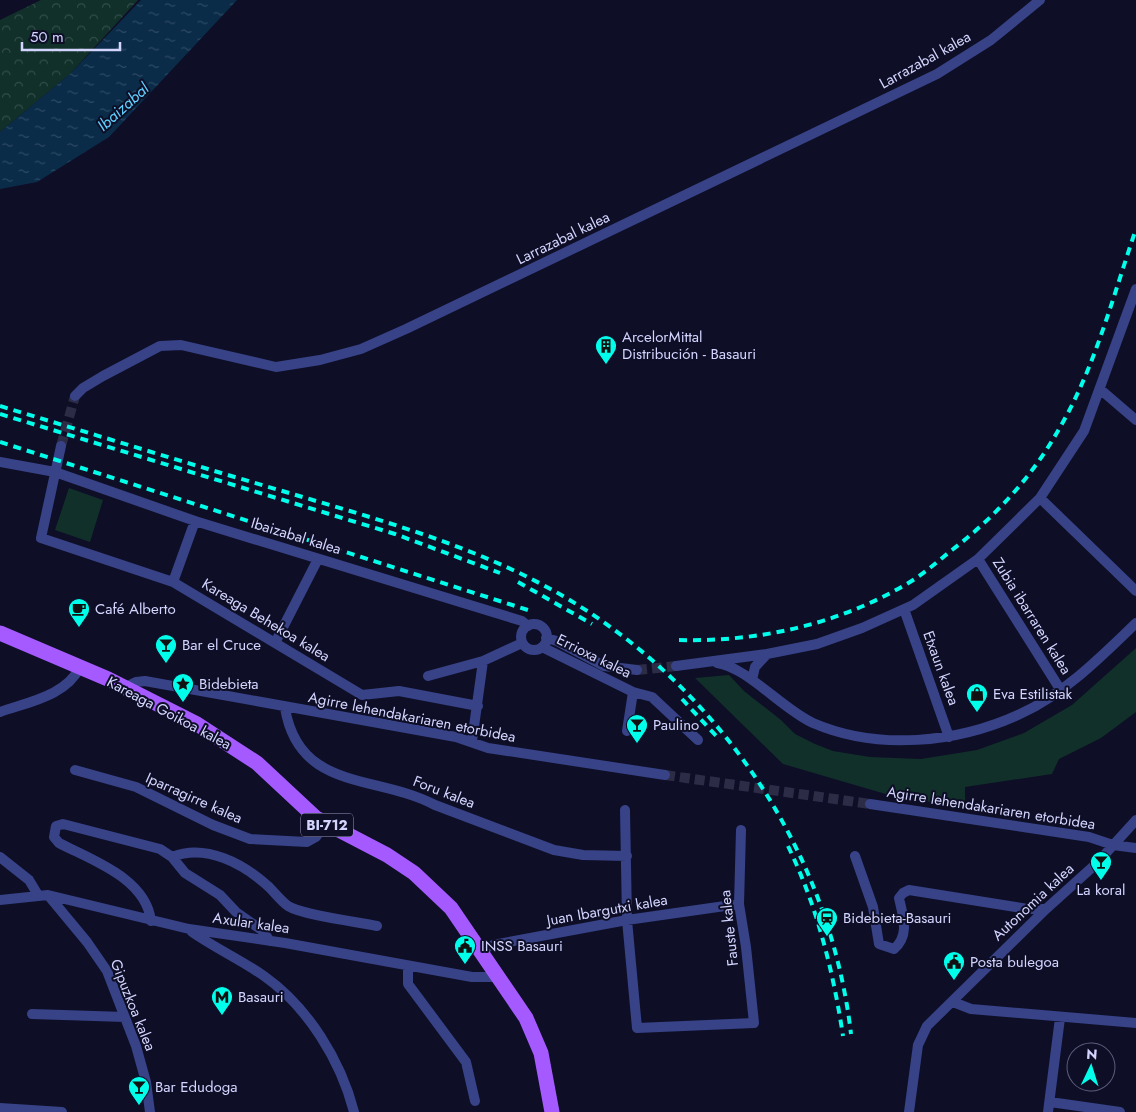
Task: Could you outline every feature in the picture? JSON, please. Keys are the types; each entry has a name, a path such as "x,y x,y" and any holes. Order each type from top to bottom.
{"main road":[{"name":"Kareaga Goikoa kalea","path":"0,633 126,688 197,724 257,763 300,805 325,824 371,846 414,873 451,908 526,1018 535,1037 549,1090 552,1112"}],"street":[{"name":"Larrazabal kalea","path":"75,396 83,388 103,376 160,346 182,345 276,367 320,360 361,349 937,74 991,40 1040,0"},
{"path":"676,666 767,654 817,644 862,628 904,609 978,559 1040,498 1084,431 1101,390 1136,289"},
{"path":"1101,390 1136,420"},
{"path":"55,472 61,446"},
{"name":"Ibaizabal kalea","path":"0,462 55,472 195,521 522,621 528,626"},
{"name":"Kareaga Behekoa kalea","path":"55,472 41,538 174,582 362,695 399,691 478,706"},
{"path":"1040,498 1136,591"},
{"path":"174,582 195,521"},
{"path":"275,643 318,559"},
{"name":"Zubia ibarraren kalea","path":"978,559 1060,689"},
{"name":"Etxaun kalea","path":"904,609 949,737"},
{"path":"709,662 725,664 741,671 795,713 832,729 876,739 905,740 949,737 967,734 1020,714 1081,675 1136,623"},
{"path":"544,642 542,628 535,624 528,626 521,636 522,643 531,650 544,642 557,641 604,666 637,670"},
{"name":"Errioxa kalea","path":"544,642 633,692 652,697 698,740"},
{"path":"428,676 483,661 522,643"},
{"path":"752,680 754,667 767,654"},
{"path":"472,741 483,661"},
{"path":"0,712 58,690 72,681 80,667"},
{"name":"Agirre lehendakariaren etorbidea","path":"126,688 136,682 145,681 472,741 488,748 666,775"},
{"name":"Errioxa kalea","path":"627,731 633,692"},
{"name":"Foru kalea","path":"285,708 288,729 298,746 322,768 359,782 421,798 554,850 584,855 627,856"},
{"name":"Iparragirre kalea","path":"75,770 136,788 250,839 307,842 316,837 325,824"},
{"name":"Agirre lehendakariaren etorbidea","path":"870,804 1089,837 1136,848"},
{"path":"625,810 628,920"},
{"name":"Autonomia kalea","path":"909,1112 920,1038 927,1026 1046,909 1097,863 1136,820"},
{"path":"151,921 146,906 125,880 113,869 59,843 54,837 56,826 63,824 160,849 172,857 185,873 220,895 236,912 263,931 270,941"},
{"name":"Fauste kalea","path":"628,920 637,1028 754,1023 746,947 739,904 741,830"},
{"path":"172,857 184,852 196,852 239,864 252,873 287,905 377,926"},
{"path":"855,856 873,907 879,944 885,948 894,949 901,942 905,933 899,898 909,890 1028,909 1046,909"},
{"name":"Gipuzkoa kalea","path":"0,857 30,880 87,942 107,971 146,1082 150,1112"},
{"name":"Axular kalea","path":"0,900 43,895 189,930 270,941 472,978 498,977"},
{"name":"Juan Ibargutxi kalea","path":"481,950 493,945 628,920 739,904"},
{"path":"189,930 214,948 263,976 283,991 318,1033 331,1054 354,1112"},
{"path":"408,967 408,984 466,1062 475,1101"},
{"path":"953,1002 972,1009 1136,1023"},
{"path":"32,1014 124,1017"},
{"path":"1060,1018 1049,1107 1120,1112"},
{"path":"0,1108 62,1112"}],"green space":[{"path":"41,0 138,0 70,74 0,132 0,20"},
{"path":"69,488 103,500 90,542 55,530"},
{"path":"1136,648 1136,712 1101,738 1059,759 1052,774 965,787 965,808 889,795 783,764 695,678 729,675 744,691 781,720 795,734 833,751 870,757 921,759 977,750 1024,733 1072,705"}],"water":[{"name":"Ibaizabal","path":"141,0 237,0 109,137 37,182 0,189 0,132 70,74"}],"tunnel":[{"path":"61,446 75,396"},
{"path":"637,670 676,666"},
{"path":"665,775 870,804"}],"railway":[{"path":"679,640 709,640 769,634 799,628 856,609 883,597 916,578 983,524 1025,480 1048,447 1072,406 1093,357 1136,229"},
{"path":"0,406 388,523 460,548 530,578 563,596 620,634 671,678 718,727 758,781 792,840 819,902 839,967 851,1034"},
{"path":"0,414 395,534 500,573"},
{"path":"0,442 531,611"},
{"path":"518,582 592,624"},
{"path":"682,699 719,739"},
{"path":"788,846 816,915 823,939 843,1036"}],"place":[{"name":"ArcelorMittal Distribución - Basauri","path":"606,365"},
{"name":"Café Alberto","path":"79,628"},
{"name":"Bar el Cruce","path":"166,664"},
{"name":"Bidebieta","path":"183,703"},
{"name":"Eva Estilistak","path":"977,713"},
{"name":"Paulino","path":"637,744"},
{"name":"La koral","path":"1101,881"},
{"name":"Bidebieta-Basauri","path":"827,937"},
{"name":"INSS Basauri","path":"465,965"},
{"name":"Posta bulegoa","path":"954,981"},
{"name":"Basauri","path":"222,1016"},
{"name":"Bar Edudoga","path":"139,1106"}]}
